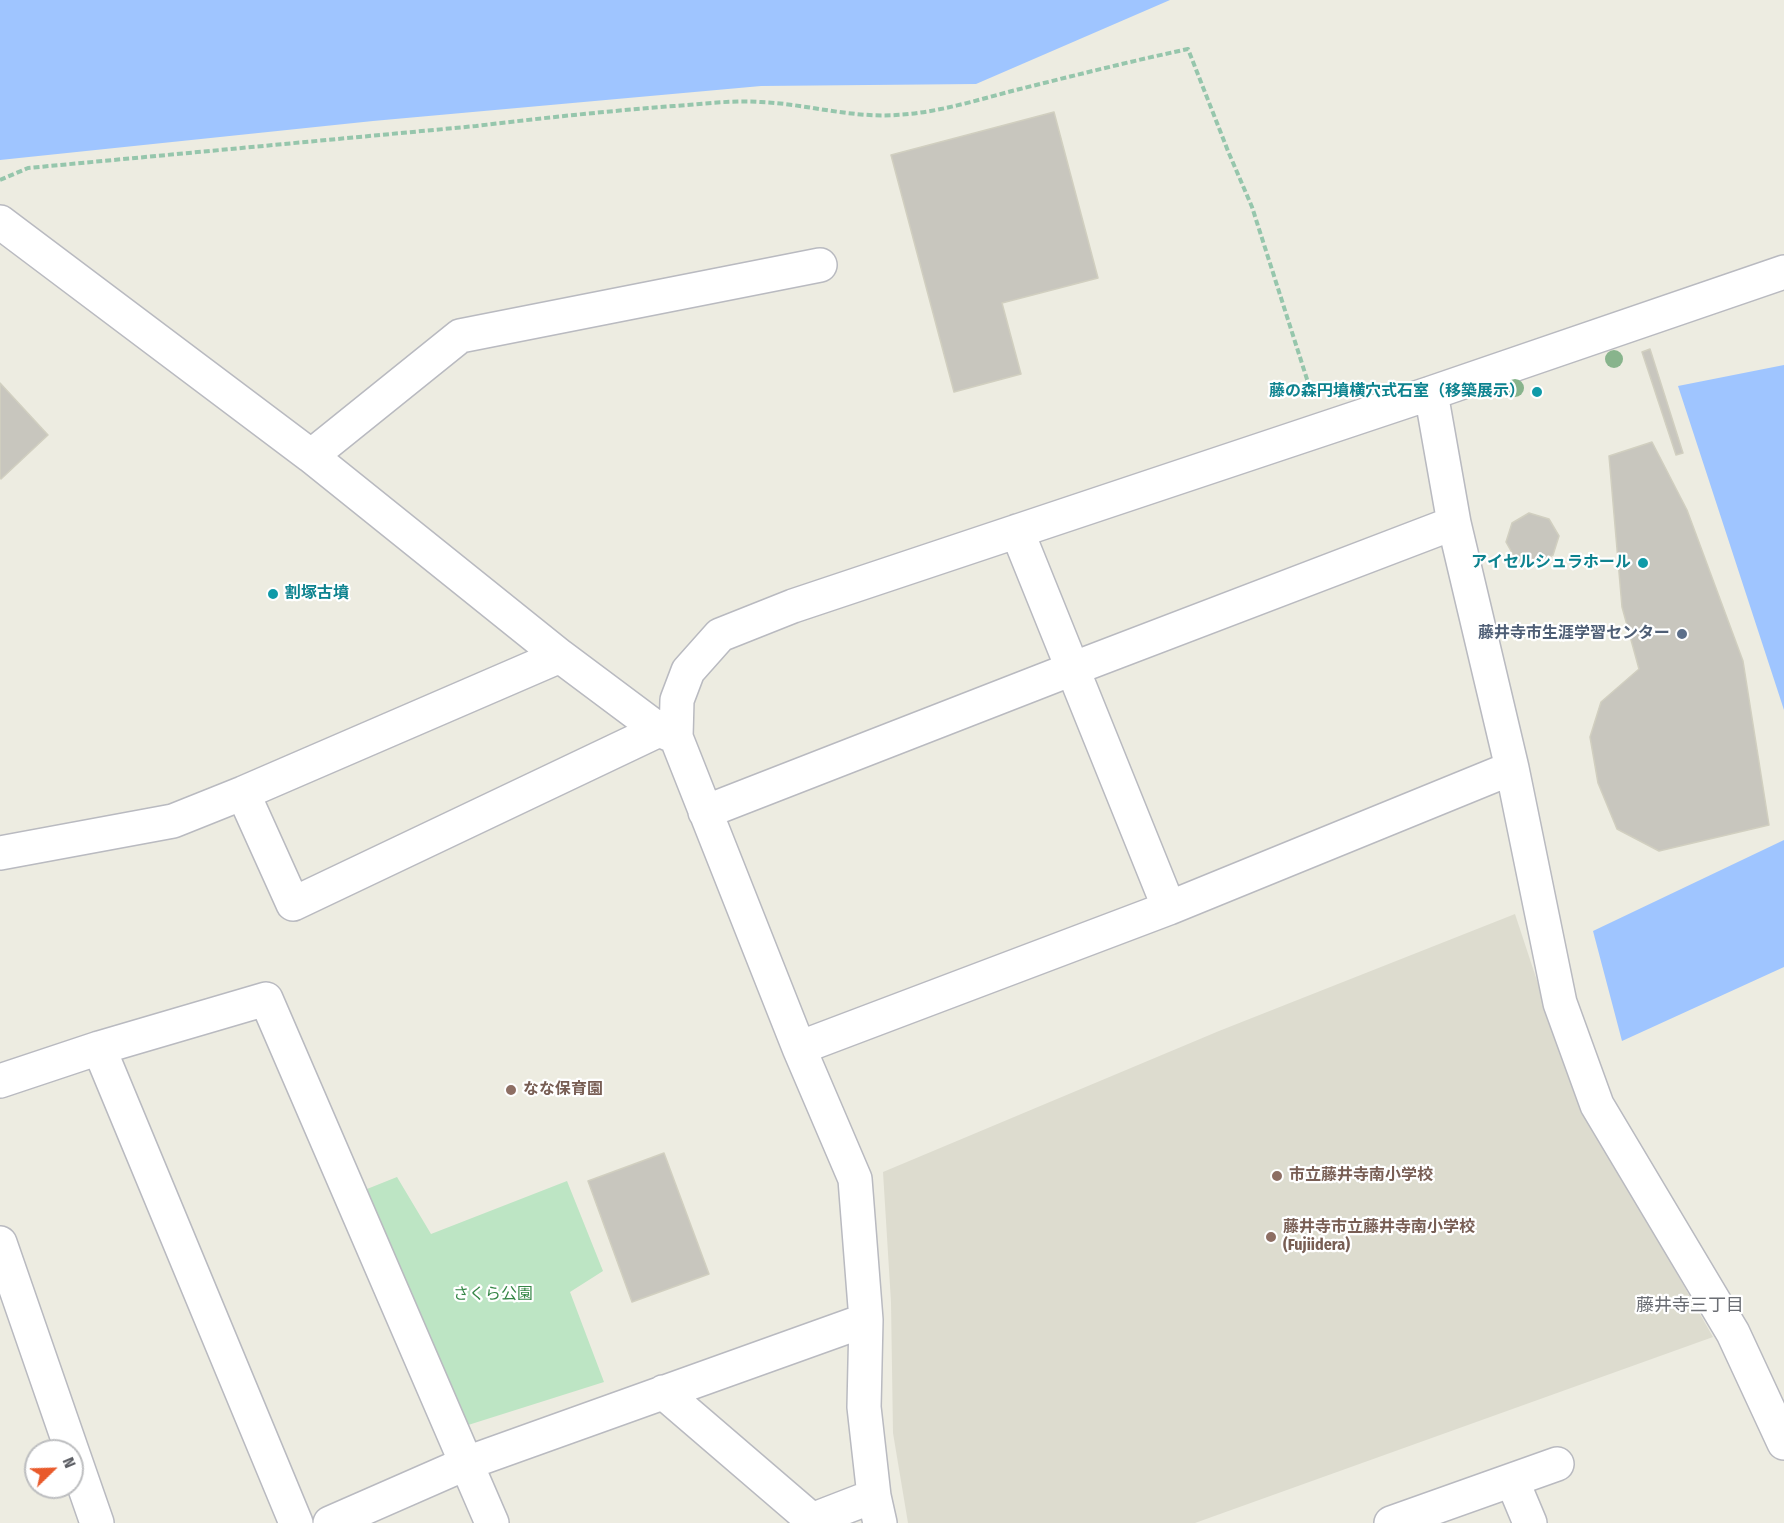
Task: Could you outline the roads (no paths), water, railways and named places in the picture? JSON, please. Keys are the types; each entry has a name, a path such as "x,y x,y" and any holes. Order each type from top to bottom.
{"street":[{"path":"0,222 311,456 560,656 668,734 705,812 799,1048 855,1179 866,1320 864,1407 877,1509 812,1520 663,1392"},
{"path":"311,456 459,336 820,265"},
{"path":"668,734 688,671 720,635 793,606 1431,393 1784,272"},
{"path":"1431,393 1454,523 1512,768 1560,1004 1597,1105 1733,1333 1784,1443"},
{"path":"705,812 1454,523"},
{"path":"1017,531 1169,908"},
{"path":"0,854 173,821 560,656"},
{"path":"243,793 293,904 668,734"},
{"path":"799,1048 1169,908 1512,768"},
{"path":"0,1081 99,1048 266,999 492,1523"},
{"path":"99,1048 296,1523"},
{"path":"0,1243 68,1439"},
{"path":"330,1523 467,1463 866,1320"},
{"path":"1391,1523 1557,1464"},
{"path":"1512,1480 1530,1523"},
{"path":"84,1486 97,1523"}],"water":[{"path":"0,0 1170,0 976,84 761,86 373,121 0,160"},
{"path":"1784,365 1784,710 1678,386"},
{"path":"1784,840 1784,967 1622,1041 1593,931"}],"place":[{"name":"藤の森円墳横穴式石室（移築展示）","path":"1537,392"},
{"name":"アイセルシュラホール","path":"1643,563"},
{"name":"割塚古墳","path":"273,594"},
{"name":"藤井寺市生涯学習センター","path":"1682,634"},
{"name":"なな保育園","path":"511,1090"},
{"name":"市立藤井寺南小学校","path":"1277,1176"},
{"name":"藤井寺市立藤井寺南小学校 (Fujiidera)","path":"1271,1237"}],"district":[{"name":"藤井寺三丁目","path":"1690,1306"}],"park label":[{"name":"さくら公園","path":"493,1295"}]}
